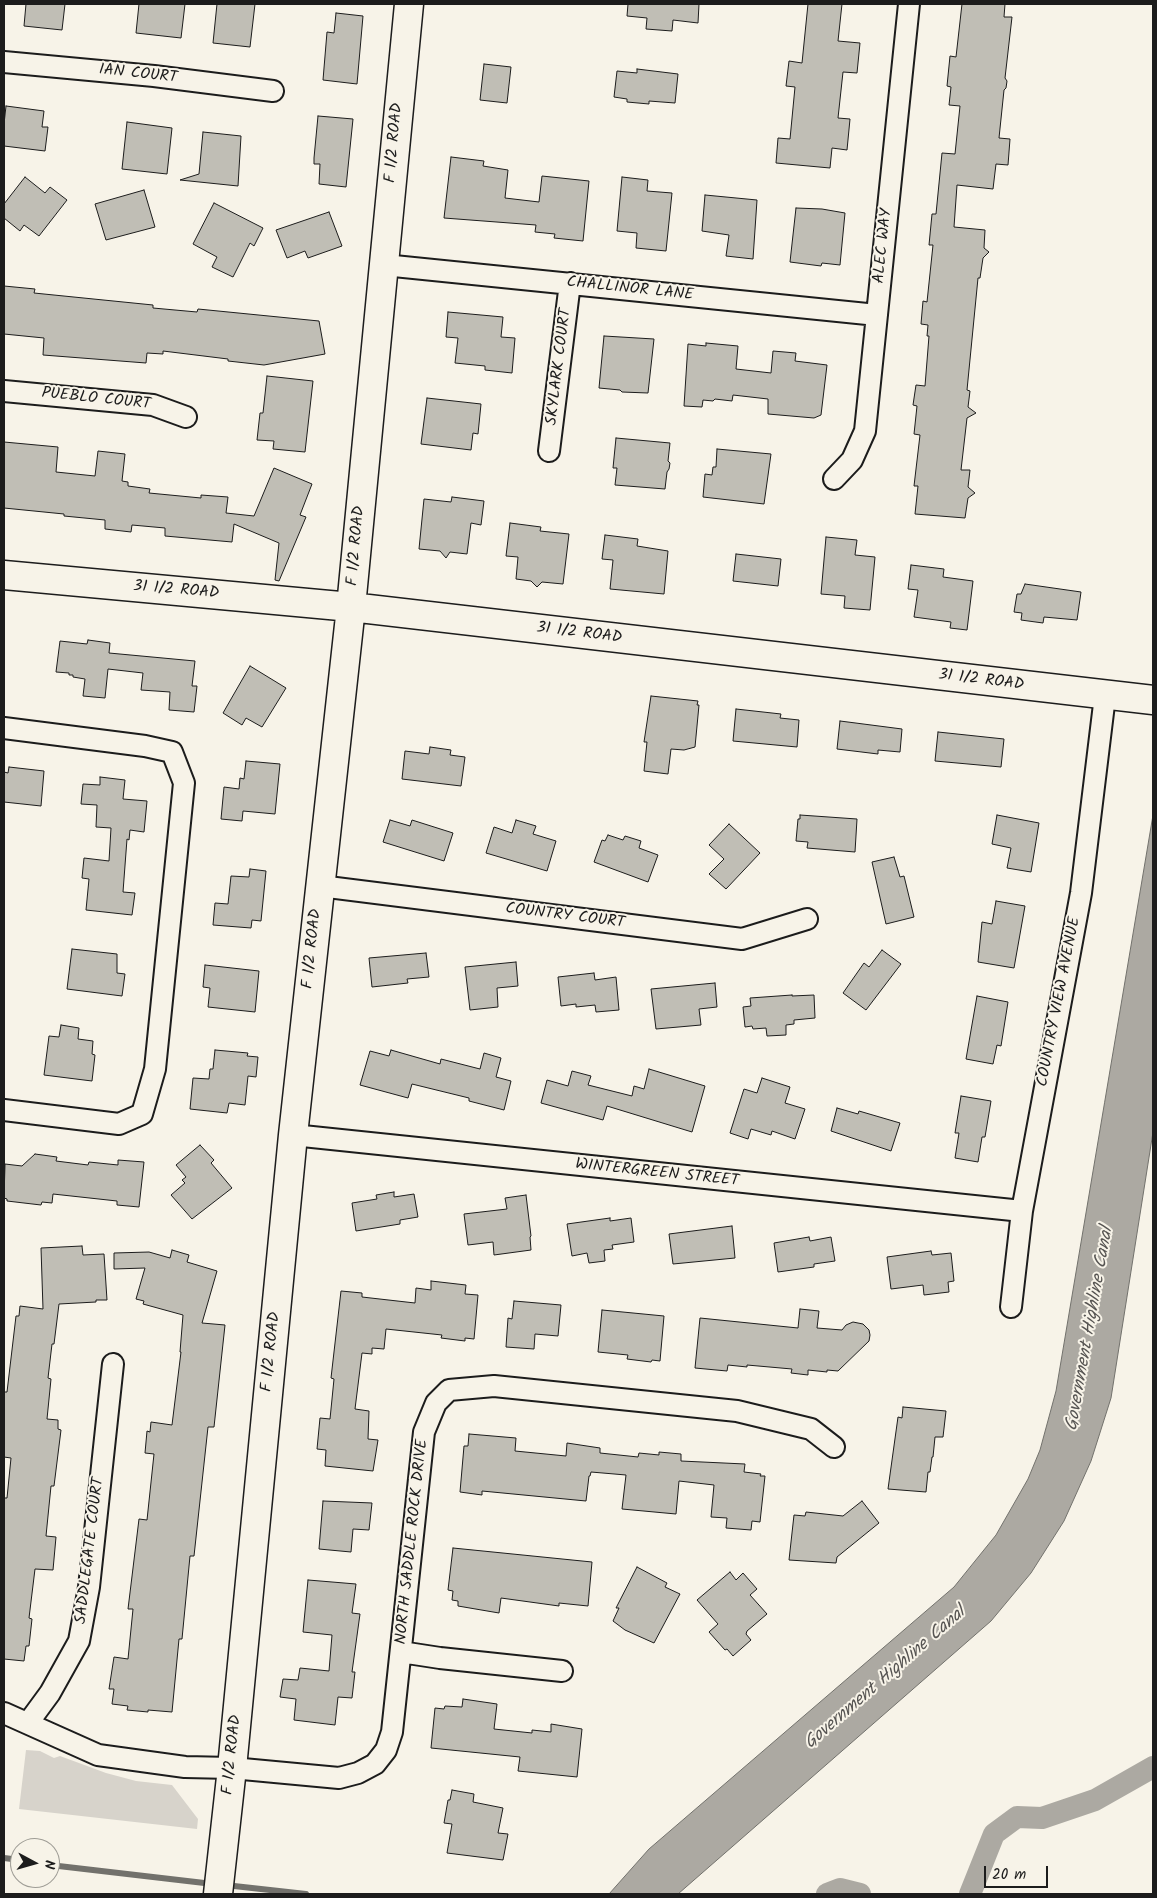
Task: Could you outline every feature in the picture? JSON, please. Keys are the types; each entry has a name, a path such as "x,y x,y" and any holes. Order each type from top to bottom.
{"street":[{"name":"F 1/2 ROAD","path":"218,1894 232,1768 293,1135 351,608 409,4"},
{"name":"ALEC WAY","path":"834,479 852,460 865,431 909,4"},
{"name":"IAN COURT","path":"4,62 154,76 273,90"},
{"name":"CHALLINOR LANE","path":"384,265 877,315"},
{"name":"SKYLARK COURT","path":"549,451 570,283"},
{"name":"PUEBLO COURT","path":"4,391 153,405 186,417"},
{"name":"31 1/2 ROAD","path":"4,575 351,608 1153,700"},
{"name":"COUNTRY VIEW AVENUE","path":"1010,1307 1022,1211 1081,893 1105,696"},
{"path":"4,728 145,746 172,752 184,783 155,1069 142,1114 119,1124 4,1110"},
{"name":"COUNTRY COURT","path":"320,886 742,939 807,919"},
{"name":"WINTERGREEN STREET","path":"293,1135 1022,1211"},
{"name":"SADDLEGATE COURT","path":"28,1723 50,1693 79,1641 89,1587 113,1364"},
{"name":"NORTH SADDLE ROCK DRIVE","path":"4,1713 98,1755 185,1767 232,1768 339,1778 358,1773 375,1764 386,1750 392,1732 424,1432 436,1403 450,1390 494,1386 737,1411 811,1429 834,1447"},
{"path":"401,1652 562,1671"}],"shaded area":[{"path":"26,1750 40,1751 54,1758 60,1756 106,1773 136,1781 172,1785 198,1819 197,1829 19,1809"}],"water":[{"name":"Government Highline Canal","path":"1153,815 1153,1132 1111,1398 1091,1461 1064,1521 1031,1573 991,1621 678,1894 609,1894 649,1849 954,1587 996,1535 1028,1479 1040,1450 1056,1391"}],"building":[{"path":"26,4 65,4 62,30 24,26"},
{"path":"139,4 185,4 181,38 136,33"},
{"path":"217,4 255,4 250,47 213,43"},
{"path":"628,4 699,4 698,23 673,20 672,31 646,29 647,18 627,16"},
{"path":"808,4 842,4 838,41 860,43 857,73 843,72 838,118 850,119 847,150 832,148 830,168 776,163 778,138 790,139 795,87 786,86 789,61 802,63"},
{"path":"962,4 1005,4 1004,17 1012,17 1005,78 1007,81 1004,90 999,138 1010,139 1008,165 996,164 993,189 957,185 954,227 985,230 984,248 989,252 983,258 980,278 978,278 967,390 970,391 968,407 976,413 967,418 961,470 970,470 968,487 975,493 968,498 965,518 915,514 918,486 914,486 920,435 914,434 917,406 913,405 916,385 925,386 929,336 927,336 928,325 921,324 923,301 927,302 933,245 929,245 932,214 936,214 942,153 955,154 960,106 949,105 951,87 947,86 950,56 956,57"},
{"path":"336,13 363,16 357,84 323,80 327,32 334,33"},
{"path":"484,64 511,67 507,103 480,100"},
{"path":"637,69 678,74 675,103 649,101 649,104 627,102 627,99 614,97 617,71 637,73"},
{"path":"6,106 44,111 42,127 48,127 45,151 4,146"},
{"path":"318,116 353,119 346,187 319,184 320,164 314,164"},
{"path":"127,122 172,128 167,174 122,169"},
{"path":"203,132 241,136 238,186 180,180 199,174"},
{"path":"451,157 484,161 483,166 508,170 505,198 539,202 542,176 589,181 583,241 554,238 555,234 535,232 536,225 444,218"},
{"path":"25,177 45,193 50,187 67,200 39,236 24,225 20,231 4,218 4,204"},
{"path":"622,177 648,180 647,191 672,193 666,251 636,248 637,233 617,231"},
{"path":"144,190 155,227 106,240 95,204"},
{"path":"705,195 757,200 753,259 726,256 729,235 702,231"},
{"path":"214,203 263,228 254,246 250,243 233,277 212,267 217,257 193,244"},
{"path":"796,208 822,209 845,213 840,265 822,263 821,266 790,262"},
{"path":"329,212 342,246 308,258 305,251 287,258 276,230"},
{"path":"4,286 35,289 34,293 153,305 153,308 197,312 198,309 319,321 325,354 264,365 163,351 163,354 147,353 146,363 43,355 44,338 4,334"},
{"path":"448,312 503,317 501,337 515,338 512,373 485,370 485,366 455,363 458,338 446,337"},
{"path":"604,336 654,339 648,393 622,392 620,390 599,388"},
{"path":"706,343 738,346 736,369 771,373 773,351 796,353 795,361 827,365 821,415 814,418 768,414 768,399 733,395 732,401 703,400 702,407 684,406 688,344 706,346"},
{"path":"267,376 313,381 305,452 273,449 274,441 257,440 260,413 263,413"},
{"path":"427,398 481,404 478,434 473,433 471,450 421,444"},
{"path":"616,438 670,443 668,461 670,463 665,489 615,485 617,468 613,468"},
{"path":"4,442 58,447 56,472 95,476 98,451 125,454 122,481 128,482 128,486 150,489 149,493 201,498 201,495 228,497 226,513 254,516 274,468 312,484 300,515 306,517 279,581 275,580 279,543 234,524 232,542 165,536 165,528 132,525 131,532 105,529 105,520 4,508"},
{"path":"717,449 771,454 764,504 703,497 705,474 712,475 713,467 716,467"},
{"path":"452,497 484,501 481,525 471,523 467,554 450,552 446,558 440,551 419,549 424,499 451,502"},
{"path":"510,523 541,527 540,531 569,534 563,584 542,582 537,587 531,581 516,579 518,557 506,556"},
{"path":"605,535 638,539 637,546 668,551 664,594 610,589 613,560 602,559"},
{"path":"826,537 857,540 855,555 875,557 870,610 844,608 845,596 821,594"},
{"path":"736,554 781,559 778,586 733,581"},
{"path":"911,565 944,569 943,577 973,581 967,630 950,628 951,622 914,617 918,590 908,589"},
{"path":"1025,584 1081,592 1077,620 1044,617 1043,623 1021,620 1022,613 1014,612 1017,594 1021,594"},
{"path":"88,640 110,643 109,653 195,661 192,686 197,686 194,712 169,710 170,692 141,690 143,673 108,669 105,698 83,696 85,679 73,677 69,673 56,672 60,641 87,644"},
{"path":"250,666 286,688 262,727 246,718 242,725 223,713"},
{"path":"651,696 698,701 697,705 699,705 695,747 684,750 671,749 668,774 644,771 647,742 644,742"},
{"path":"736,709 781,714 780,718 799,720 797,747 733,741"},
{"path":"840,721 902,729 900,752 878,750 878,754 837,749"},
{"path":"938,732 1004,739 1001,767 935,761"},
{"path":"430,747 451,750 450,755 465,757 461,786 402,779 405,751 429,754"},
{"path":"246,761 280,764 275,814 243,811 242,821 221,819 224,787 239,789 240,778 244,779"},
{"path":"9,767 44,771 41,806 4,802 4,772 8,773"},
{"path":"100,777 125,780 123,799 147,801 144,832 130,830 129,840 127,839 123,892 135,893 132,915 86,910 89,879 82,878 84,858 109,861 111,828 96,827 97,805 81,804 83,784 100,785"},
{"path":"800,815 857,819 855,852 807,848 808,842 796,841"},
{"path":"997,815 1039,823 1031,872 1007,868 1011,848 992,844"},
{"path":"390,820 410,826 412,820 453,833 444,861 383,842"},
{"path":"516,820 536,826 533,834 556,841 547,871 486,853 494,827 512,833"},
{"path":"729,824 760,853 726,889 709,874 724,859 709,845"},
{"path":"608,835 623,840 625,836 641,841 639,848 658,855 648,882 594,862 602,840 605,841"},
{"path":"894,857 900,877 904,876 914,917 886,924 872,862"},
{"path":"250,869 266,871 261,921 252,920 251,928 213,925 215,903 228,904 231,876 249,877"},
{"path":"996,901 1025,906 1014,968 978,962 982,922 992,924"},
{"path":"72,949 117,954 117,973 125,974 122,996 67,989"},
{"path":"882,950 901,964 866,1010 843,993 864,963 869,967"},
{"path":"426,953 429,977 407,979 408,983 372,987 369,958"},
{"path":"516,962 518,986 497,988 498,1007 470,1010 465,967"},
{"path":"205,965 259,971 255,1012 208,1007 210,988 203,987"},
{"path":"594,973 595,980 616,977 619,1010 596,1012 595,1005 576,1007 576,1004 561,1006 558,977"},
{"path":"715,983 717,1007 699,1009 701,1025 656,1029 651,989"},
{"path":"814,995 815,1018 794,1020 794,1024 786,1025 786,1035 767,1036 766,1028 753,1029 752,1026 745,1027 743,1007 751,1006 750,998"},
{"path":"977,996 1008,1002 1001,1046 997,1045 993,1064 966,1059"},
{"path":"61,1025 79,1028 78,1039 93,1041 92,1054 95,1055 92,1081 44,1075 49,1036 59,1037"},
{"path":"215,1050 248,1053 247,1056 258,1057 256,1077 248,1076 245,1105 229,1103 227,1113 190,1109 193,1078 209,1079 210,1069 213,1069"},
{"path":"391,1050 440,1064 441,1059 480,1069 484,1053 501,1058 496,1077 511,1081 504,1110 469,1101 469,1098 412,1084 408,1098 360,1085 370,1051 389,1056"},
{"path":"649,1069 705,1086 692,1132 607,1106 603,1120 541,1103 547,1080 568,1086 572,1071 591,1076 588,1085 632,1096 634,1086 644,1089"},
{"path":"762,1078 790,1087 785,1103 805,1109 795,1139 772,1131 771,1135 751,1129 748,1139 730,1133 744,1089 757,1093"},
{"path":"961,1096 991,1101 985,1137 982,1137 978,1162 955,1158 959,1133 955,1133"},
{"path":"837,1108 858,1114 859,1111 900,1123 891,1151 831,1131"},
{"path":"200,1145 214,1160 211,1163 232,1188 192,1219 171,1195 185,1183 182,1180 186,1177 176,1165"},
{"path":"35,1154 57,1157 56,1161 88,1165 89,1162 118,1165 118,1160 144,1162 139,1207 117,1205 117,1201 53,1194 52,1203 42,1202 41,1205 7,1201 4,1198 5,1164 22,1166"},
{"path":"394,1192 394,1197 414,1194 418,1217 400,1220 400,1224 356,1231 352,1203 377,1199 376,1195"},
{"path":"526,1195 531,1250 494,1255 493,1242 468,1245 464,1214 507,1209 505,1198"},
{"path":"610,1218 610,1221 631,1218 634,1242 612,1245 613,1249 604,1250 605,1261 589,1263 587,1253 572,1256 567,1224"},
{"path":"732,1226 735,1258 673,1264 669,1234"},
{"path":"809,1237 810,1241 831,1237 835,1261 814,1264 814,1267 778,1272 774,1243"},
{"path":"82,1246 83,1255 104,1254 107,1300 59,1304 48,1378 51,1379 47,1419 58,1420 58,1429 61,1430 54,1486 51,1486 46,1536 56,1537 53,1570 35,1569 29,1618 32,1619 29,1646 26,1646 24,1661 4,1659 4,1498 7,1498 11,1458 4,1457 4,1392 7,1392 16,1316 19,1316 20,1306 43,1309 41,1248"},
{"path":"172,1250 189,1255 187,1262 217,1271 202,1323 225,1325 214,1427 208,1427 194,1556 190,1556 182,1639 179,1639 172,1712 148,1710 148,1712 127,1710 128,1706 112,1704 114,1689 109,1689 114,1657 128,1659 133,1609 128,1609 139,1519 147,1520 154,1454 145,1453 147,1431 150,1432 151,1422 172,1425 181,1352 183,1315 143,1304 144,1301 136,1299 145,1268 114,1269 114,1253 149,1252 170,1258"},
{"path":"931,1251 932,1255 951,1253 954,1281 948,1282 949,1292 924,1295 923,1285 891,1289 887,1257"},
{"path":"431,1281 466,1285 465,1294 478,1295 474,1339 465,1338 465,1341 441,1338 442,1335 386,1329 384,1349 372,1348 372,1354 362,1353 355,1409 369,1411 368,1439 378,1440 373,1471 325,1466 326,1450 317,1449 320,1418 330,1419 334,1379 331,1378 341,1291 362,1293 362,1297 415,1303 416,1288 431,1290"},
{"path":"514,1301 561,1305 558,1336 535,1334 534,1349 506,1347 508,1318 512,1319"},
{"path":"800,1309 819,1311 817,1328 842,1330 846,1325 853,1322 863,1324 869,1330 869,1341 838,1371 808,1370 808,1375 791,1373 792,1369 747,1365 747,1367 728,1365 727,1371 695,1368 700,1318 798,1328"},
{"path":"602,1310 664,1316 660,1361 652,1360 651,1362 627,1359 628,1355 598,1352"},
{"path":"903,1407 946,1411 943,1437 935,1437 926,1492 888,1489 898,1417 902,1418"},
{"path":"469,1434 516,1438 515,1451 566,1456 567,1443 600,1448 600,1453 638,1457 639,1453 659,1455 659,1452 681,1454 681,1461 745,1464 744,1472 765,1476 760,1522 752,1521 751,1530 726,1528 727,1518 711,1517 714,1485 679,1481 676,1514 622,1509 626,1475 591,1472 586,1501 482,1491 482,1495 460,1492 464,1446 468,1446"},
{"path":"323,1501 372,1503 369,1530 353,1529 351,1552 319,1549"},
{"path":"862,1501 879,1523 837,1557 836,1563 789,1560 794,1515 805,1516 806,1512 843,1516"},
{"path":"453,1548 592,1562 588,1606 559,1603 559,1606 501,1598 499,1613 458,1606 458,1601 452,1600 453,1591 448,1590"},
{"path":"637,1567 667,1583 665,1587 680,1594 654,1643 625,1630 613,1621 619,1608 616,1608"},
{"path":"730,1572 736,1580 743,1573 757,1589 750,1595 767,1614 747,1631 746,1634 751,1640 733,1656 709,1632 718,1624 697,1600"},
{"path":"308,1580 356,1584 352,1613 360,1614 352,1672 355,1672 352,1698 338,1697 335,1725 294,1720 296,1699 280,1697 283,1679 298,1680 300,1668 329,1671 332,1635 303,1632"},
{"path":"463,1699 497,1704 494,1729 532,1733 532,1730 551,1732 551,1724 582,1729 577,1777 518,1771 520,1757 431,1748 435,1708 444,1709 445,1706 462,1707"},
{"path":"452,1790 474,1794 473,1802 503,1808 498,1833 508,1834 503,1860 447,1853 452,1824 444,1823 448,1800 450,1800"}],"waterway":[{"path":"970,1894 994,1834 1017,1817 1042,1818 1095,1800 1153,1767"},
{"path":"4,1858 10,1859"},
{"path":"60,1866 213,1884"},
{"path":"225,1885 306,1894"},
{"path":"827,1894 840,1889 860,1894"}]}
